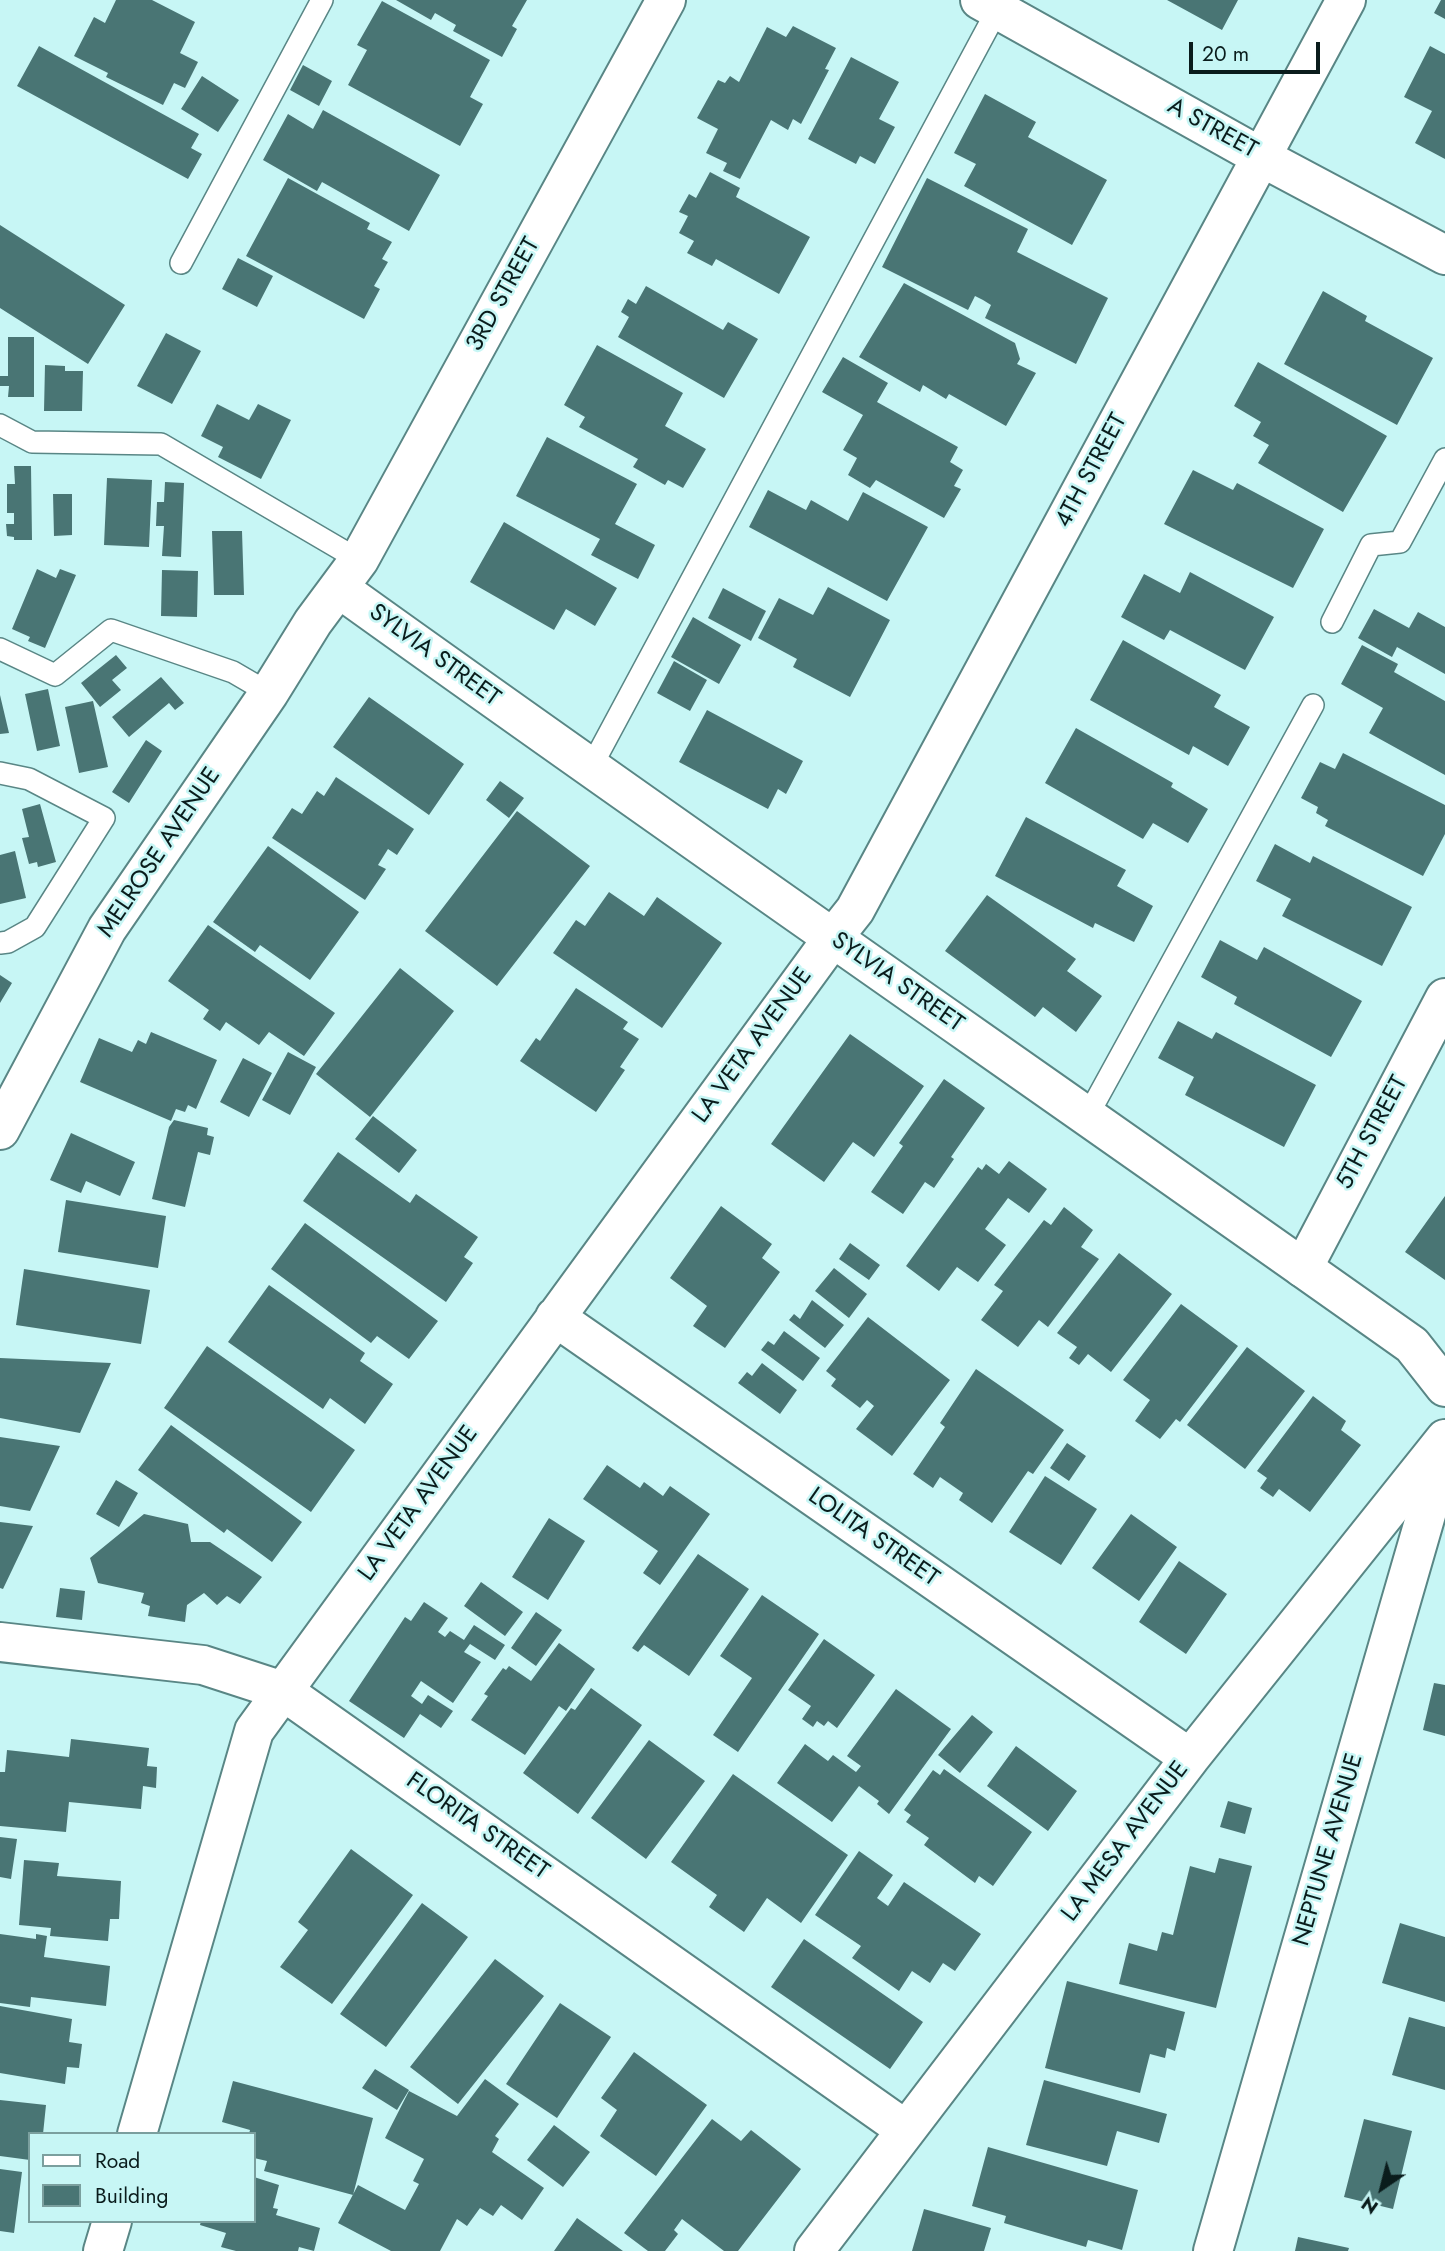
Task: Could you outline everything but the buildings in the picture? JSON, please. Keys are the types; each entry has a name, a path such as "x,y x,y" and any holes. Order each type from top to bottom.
{"street":[{"name":"3RD STREET","path":"350,574 666,0"},
{"name":"4TH STREET","path":"832,939 855,910 1346,0"},
{"name":"A STREET","path":"993,3 1261,157 1445,255"},
{"name":"MELROSE AVENUE","path":"0,1130 107,929 270,693 313,622 350,574"},
{"name":"SYLVIA STREET","path":"350,574 590,769 1088,1115 1412,1345 1445,1387"},
{"name":"LA VETA AVENUE","path":"138,2132 254,1731 832,939"},
{"name":"5TH STREET","path":"1303,1268 1445,998"},
{"name":"LOLITA STREET","path":"555,1317 1190,1758"},
{"name":"LA MESA AVENUE","path":"814,2251 1190,1758 1445,1439"},
{"name":"NEPTUNE AVENUE","path":"1213,2251 1445,1449"},
{"name":"FLORITA STREET","path":"0,1642 203,1665 283,1691 906,2130"},
{"path":"103,2251 111,2223"}],"lane":[{"path":"181,263 322,0"},
{"path":"590,769 993,3"},
{"path":"0,425 32,442 161,444 350,574"},
{"path":"1332,622 1371,545 1400,542 1445,459"},
{"path":"0,649 55,675 111,630 233,672 270,693"},
{"path":"1088,1115 1313,705"},
{"path":"0,773 29,779 104,818 35,927 8,942 0,943"}]}
